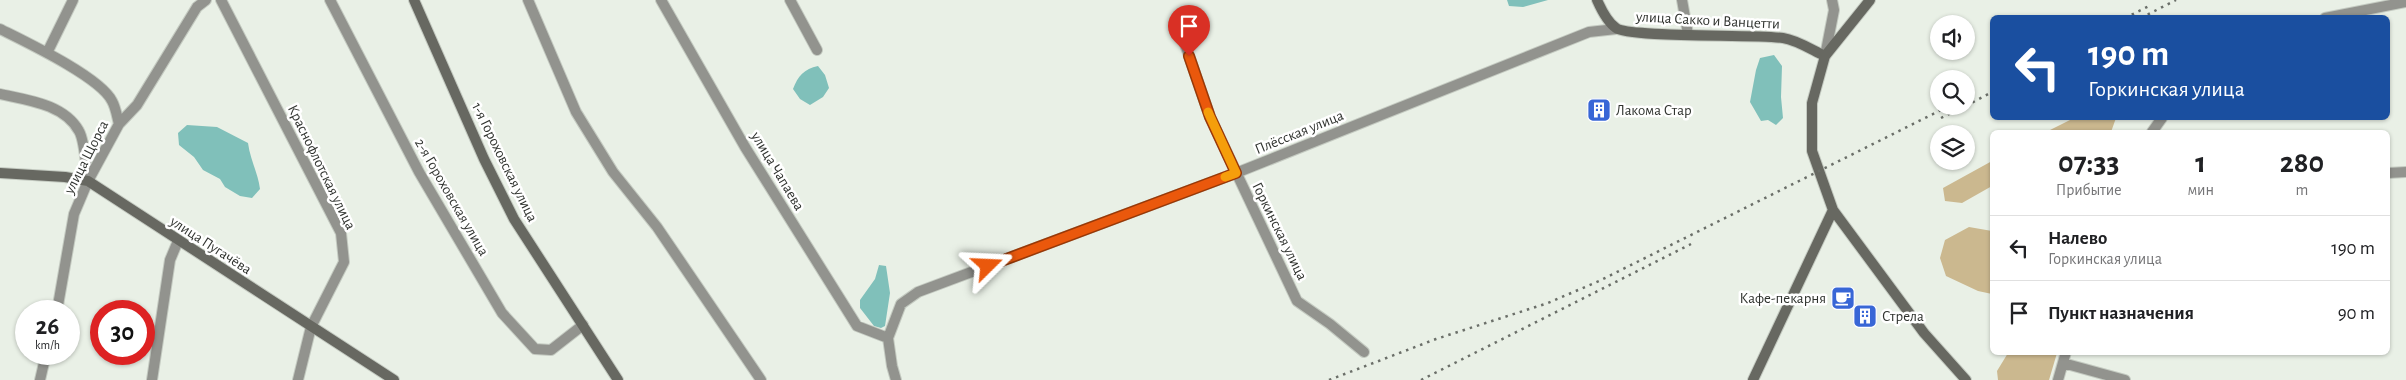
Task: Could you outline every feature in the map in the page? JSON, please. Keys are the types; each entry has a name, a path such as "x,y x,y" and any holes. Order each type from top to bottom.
{"street":[{"path":"47,53 74,0"},
{"name":"улица Щорса","path":"59,300 74,214 88,182 119,124 138,105 194,4 206,0"},
{"name":"Краснофлотская улица","path":"221,0 340,233 344,262 310,327 298,380"},
{"name":"2-я Гороховская улица","path":"330,0 419,172 502,313 535,350 551,350 583,325"},
{"name":"1-я Гороховская улица","path":"414,0 484,159 514,219 618,380"},
{"path":"528,0 576,112 613,172 657,227 761,380"},
{"name":"улица Чапаева","path":"661,0 744,147 857,326 888,338"},
{"path":"790,0 817,50"},
{"path":"1597,0 1602,12 1616,29"},
{"path":"1682,0 1688,34"},
{"path":"1832,0 1834,10 1825,56 1812,103 1812,151 1833,210 1924,333 1966,380"},
{"path":"1825,56 1870,0"},
{"path":"2340,15 2405,3"},
{"name":"Плёсская улица","path":"896,380 888,338 901,304 918,292 1236,173 1589,32 1616,29"},
{"name":"улица Сакко и Ванцетти","path":"1616,29 1637,33 1786,38 1825,56"},
{"path":"0,30 47,53 101,87 112,101 119,124"},
{"name":"Горкинская улица","path":"1184,41 1210,117 1297,301 1330,324 1364,352"},
{"path":"0,94 37,102 66,115 80,132 88,182"},
{"path":"2390,173 2406,172"},
{"name":"улица Пугачёва","path":"0,173 65,177 88,182 394,380"},
{"path":"1753,380 1833,210"},
{"path":"152,380 170,260 178,241"},
{"path":"2058,380 2065,355"},
{"path":"2063,363 2125,380"},
{"path":"40,380 43,365"}],"shaded area":[{"path":"2070,120 2115,120 2112,130 2050,130"},
{"path":"1990,162 1990,187 1962,203 1945,201 1943,188"},
{"path":"1969,227 1990,231 1990,294 1978,291 1946,276 1940,258 1945,240"},
{"path":"2007,355 2056,355 2049,380 1998,380 1997,371"}],"water":[{"path":"1507,0 1548,0 1523,7 1509,6"},
{"path":"1774,55 1782,66 1781,97 1783,118 1776,125 1768,120 1761,121 1750,102 1760,58"},
{"path":"818,66 825,75 829,88 823,97 810,105 800,99 793,89 802,74"},
{"path":"187,125 217,127 248,143 260,189 252,198 240,196 225,187 220,179 203,170 194,157 179,145 178,133"},
{"path":"879,265 886,266 890,293 885,326 881,328 874,326 860,308 860,300 875,279"}],"railway":[{"path":"2147,15 2176,0"},
{"path":"2131,15 2149,6"},
{"path":"1975,101 1990,93"},
{"path":"1329,380 1436,339 1548,303 1599,281 1931,115"},
{"path":"1941,118 1947,115"},
{"path":"1421,380 1691,244"}],"slow traffic":[{"path":"1208,112 1236,173 1225,177"}],"place":[{"name":"Лакома Стар","path":"1599,110"},
{"name":"Кафе-пекарня","path":"1843,298"},
{"name":"Стрела","path":"1865,316"}],"route":[{"path":"988,266 1236,173 1210,117 1189,56"}]}
